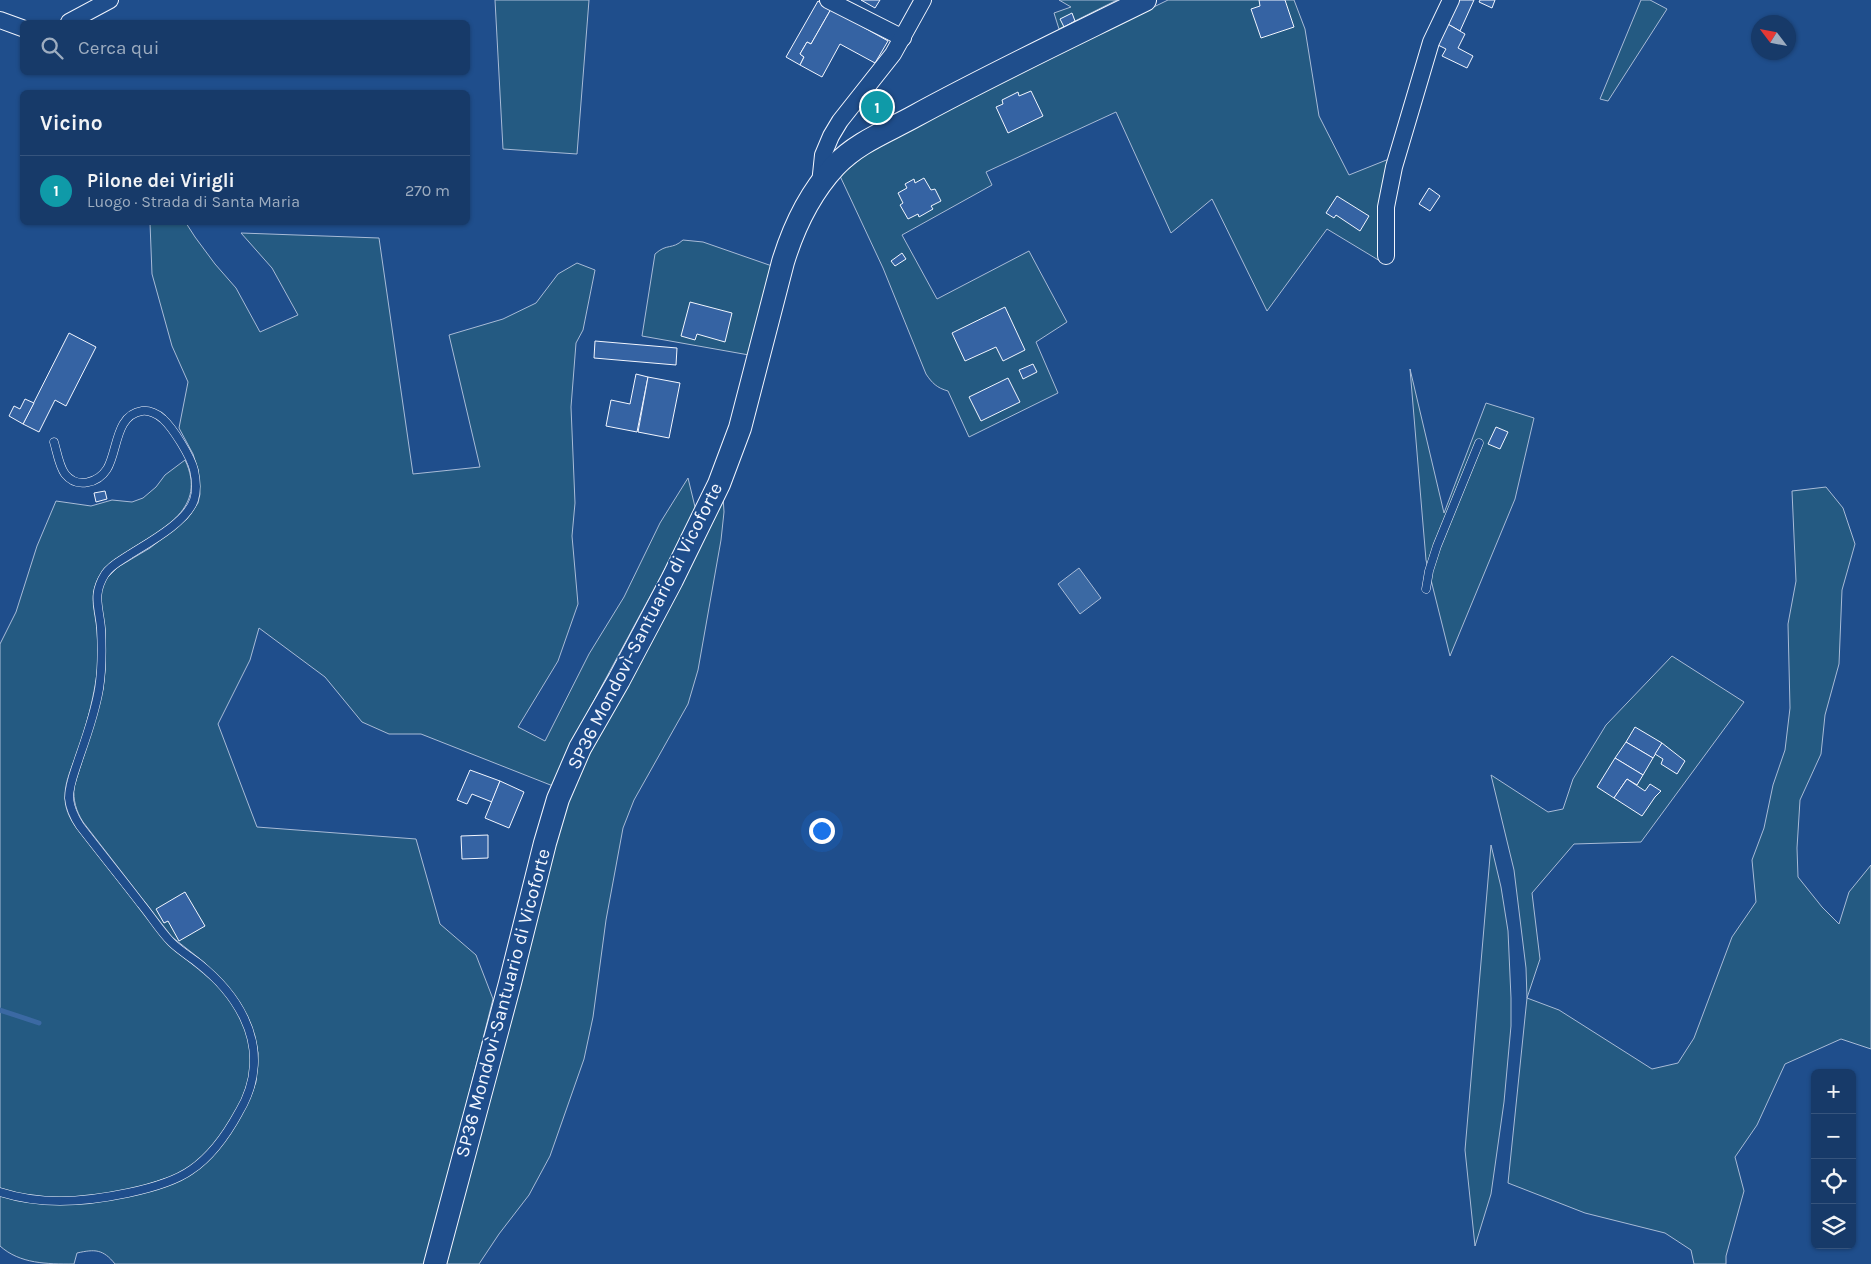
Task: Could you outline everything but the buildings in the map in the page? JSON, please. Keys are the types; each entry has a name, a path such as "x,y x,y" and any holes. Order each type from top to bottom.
{"main road":[{"name":"SP36 Mondovì-Santuario di Vicoforte","path":"435,1264 558,799 580,748 623,672 713,500 740,428 790,239 800,214 820,184 835,166 865,143 965,88 1145,0"}],"street":[{"path":"73,20 110,0"},
{"path":"828,0 903,38"},
{"path":"820,184 823,156 831,136 840,121 893,54 923,0"},
{"path":"1386,256 1386,207 1394,167 1431,42 1451,0"},
{"path":"0,20 20,27"}],"lane":[{"path":"0,1192 43,1201 75,1200 144,1189 182,1176 204,1159 228,1131 248,1094 255,1063 253,1042 248,1027 230,995 210,974 168,938 80,826 73,814 69,800 71,783 93,716 99,688 101,629 96,605 98,587 111,567 155,538 187,512 194,501 196,493 194,470 188,456 166,422 161,417 148,411 136,413 126,420 121,427 115,451 107,468 102,475 92,481 80,483 66,475 54,442"},
{"path":"1426,589 1429,571 1438,546 1479,443"}],"shaded area":[{"path":"495,0 589,0 577,154 503,149"},
{"path":"1059,0 1117,0 1059,29 1054,13 1071,7"},
{"path":"1168,0 1294,0 1305,29 1319,116 1349,175 1389,159 1379,223 1380,261 1327,229 1267,311 1212,199 1171,233 1116,112 986,172 992,185 902,235 937,299 1029,251 1067,322 1036,342 1058,393 969,437 948,391 935,385 926,374 883,268 840,176 869,152 966,99"},
{"path":"1641,0 1650,0 1667,9 1608,101 1600,99"},
{"path":"150,225 187,225 215,264 236,288 260,332 298,315 272,268 241,233 379,238 413,474 480,467 449,335 503,319 536,303 558,274 577,263 595,270 583,330 576,343 571,407 575,503 572,536 578,604 558,661 518,727 545,741 589,654 624,597 660,523 688,478 696,511 570,745 553,786 421,734 389,734 362,722 325,677 259,628 250,660 218,724 257,827 416,839 440,924 476,955 493,999 426,1264 115,1264 107,1255 98,1251 89,1251 77,1253 74,1264 54,1264 25,1260 0,1246 0,1195 13,1198 116,1197 199,1167 251,1096 256,1082 258,1053 255,1038 249,1020 240,1003 229,988 205,963 172,937 83,822 77,810 74,796 74,787 103,689 105,630 100,600 102,586 118,567 150,548 187,519 198,503 200,494 198,470 193,454 179,428 188,382 172,346 152,274"},
{"path":"683,240 703,242 772,266 749,355 642,336 655,254"},
{"path":"1410,369 1444,513 1486,403 1534,418 1515,499 1450,656 1426,560"},
{"path":"185,460 191,477 191,491 186,504 178,515 155,534 107,566 97,580 93,601 97,637 97,674 86,724 67,780 65,802 75,826 167,943 209,978 235,1008 242,1021 249,1042 251,1052 250,1071 241,1101 231,1121 210,1150 185,1172 134,1188 102,1195 53,1198 23,1195 0,1189 0,644 16,612 37,546 56,501 91,506 112,500 132,502 143,498 156,487 165,475"},
{"path":"1826,487 1843,508 1855,544 1842,590 1839,664 1825,715 1821,754 1800,800 1797,848 1798,877 1822,907 1839,924 1849,892 1871,865 1871,1049 1841,1039 1785,1064 1757,1125 1735,1157 1744,1191 1726,1256 1726,1264 1694,1264 1691,1250 1665,1233 1585,1213 1508,1183 1527,998 1559,1010 1652,1069 1678,1063 1694,1038 1732,937 1756,902 1752,860 1764,828 1773,785 1785,750 1790,708 1788,624 1796,581 1792,491"},
{"path":"723,496 724,512 721,540 698,670 688,704 634,800 623,828 606,920 593,1017 584,1059 550,1156 529,1195 479,1264 444,1264 569,794"},
{"path":"1079,568 1101,598 1080,614 1058,584"},
{"path":"1672,656 1744,702 1641,842 1574,844 1532,893 1540,959 1527,998 1526,968 1514,870 1491,775 1548,812 1563,809 1573,779 1606,725"},
{"path":"1491,845 1501,887 1508,931 1511,1026 1504,1102 1491,1194 1475,1246 1465,1150"}],"waterway":[{"path":"0,1010 39,1023"}],"place":[{"name":"Pilone dei Virigli","path":"877,107"}]}
